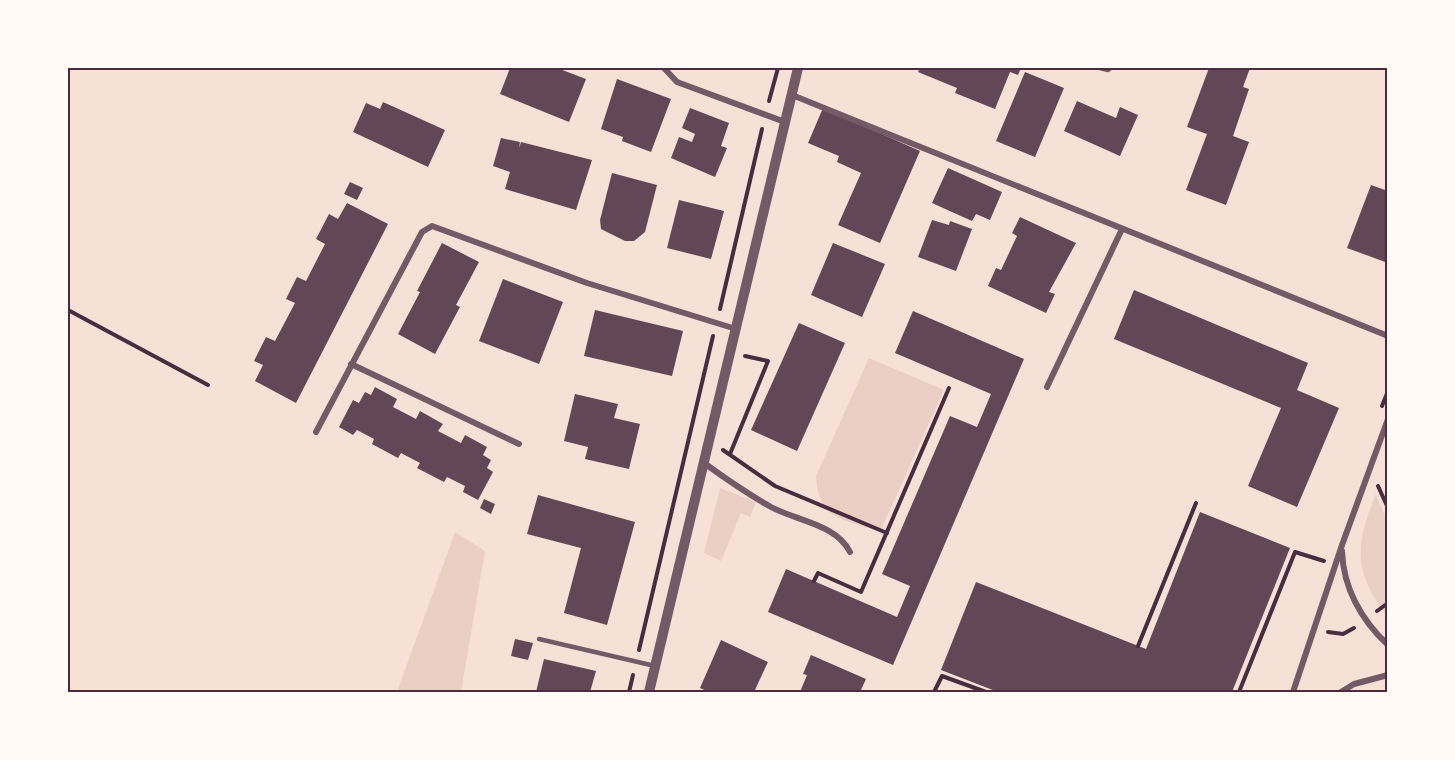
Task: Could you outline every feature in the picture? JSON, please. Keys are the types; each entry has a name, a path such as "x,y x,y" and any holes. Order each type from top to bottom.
{"street":[{"path":"664,68 677,82 785,122"},
{"path":"649,693 798,68"},
{"path":"791,94 1388,336"},
{"path":"316,432 422,232 432,226 587,283 736,329"},
{"path":"1047,387 1122,229"},
{"path":"351,364 519,444"},
{"path":"1293,693 1342,545 1388,419"},
{"path":"704,463 772,508 833,533 845,542 850,552"},
{"path":"1342,545 1342,574 1354,603 1388,645"},
{"path":"1341,693 1354,684 1388,675"}],"lane":[{"path":"1100,68 1108,70 1111,68"},
{"path":"539,639 655,666"}],"path":[{"path":"769,101 779,68"},
{"path":"719,312 761,132"},
{"path":"68,310 208,385"},
{"path":"636,662 713,340"},
{"path":"729,454 768,361 744,356"},
{"path":"814,581 818,573 861,592 950,388"},
{"path":"723,450 775,486 887,533"},
{"path":"1138,646 1196,503"},
{"path":"1239,693 1295,552 1327,562"},
{"path":"1315,627 1343,634 1388,603"},
{"path":"934,693 942,676 986,693"}],"shaded area":[{"path":"869,358 944,390 880,532 844,520 828,510 818,491 816,476"},
{"path":"720,488 756,502 750,517 741,513 721,561 704,553"},
{"path":"1376,494 1387,521 1387,616 1368,585 1361,557 1364,528"},
{"path":"455,532 485,551 461,692 397,692"}],"building":[{"path":"510,68 557,68 586,79 569,122 500,94"},
{"path":"920,68 1021,68 1018,75 1010,72 995,109 955,93 957,88 918,72"},
{"path":"1209,68 1250,68 1243,87 1249,89 1233,136 1249,142 1226,205 1186,190 1207,134 1187,127"},
{"path":"1025,72 1064,88 1035,157 996,141"},
{"path":"617,79 671,99 651,152 622,141 623,137 601,129"},
{"path":"1077,101 1116,118 1120,107 1138,115 1120,156 1064,131"},
{"path":"383,102 445,130 428,167 353,132 366,103 380,109"},
{"path":"690,108 729,123 721,146 727,148 715,177 671,158 679,137 692,142 695,134 682,128"},
{"path":"823,108 920,151 880,243 838,225 861,173 837,162 839,156 808,143"},
{"path":"501,138 520,142 519,148 521,142 592,160 576,210 505,189 510,172 493,166"},
{"path":"948,168 1002,192 990,220 976,214 972,221 932,203"},
{"path":"612,173 657,185 645,232 634,241 625,241 601,229 600,220"},
{"path":"350,182 363,188 357,200 344,194"},
{"path":"1371,185 1388,191 1388,263 1347,248"},
{"path":"679,200 724,211 711,259 667,248"},
{"path":"347,203 388,224 296,403 255,381 263,365 254,361 266,337 275,341 295,303 286,299 297,277 306,281 325,244 316,239 329,214 338,219"},
{"path":"1020,217 1076,243 1049,292 1055,294 1046,313 988,286 996,268 1001,270 1017,236 1012,233"},
{"path":"932,220 949,225 950,221 972,229 956,271 918,257"},
{"path":"442,243 479,262 456,305 460,307 435,354 398,334"},
{"path":"833,243 885,264 862,317 811,295"},
{"path":"503,279 563,302 539,364 479,341"},
{"path":"1134,290 1308,363 1297,390 1339,408 1297,507 1248,486 1281,408 1114,339"},
{"path":"595,310 683,331 672,376 584,356"},
{"path":"913,311 1024,359 893,665 768,612 786,569 897,617 910,586 882,574 950,416 977,427 991,394 895,353"},
{"path":"799,323 845,343 797,451 751,430"},
{"path":"375,387 397,399 393,407 416,419 420,411 443,424 438,431 461,443 465,435 487,447 483,455 491,460 487,468 493,472 478,500 463,492 465,486 447,477 444,482 417,468 420,463 401,453 398,458 372,444 374,439 357,430 353,435 339,427 353,400 359,403 365,392 371,395"},
{"path":"575,394 618,404 614,418 640,424 629,469 585,459 588,447 564,441"},
{"path":"538,495 635,522 607,625 564,613 581,548 527,534"},
{"path":"484,499 495,504 491,514 480,508"},
{"path":"1200,512 1290,548 1232,692 998,692 941,670 976,582 1146,649"},
{"path":"515,639 533,643 528,660 511,656"},
{"path":"721,640 768,662 754,692 709,692 700,688"},
{"path":"811,655 866,679 860,692 800,692 807,675 803,674"},
{"path":"544,659 596,671 590,692 536,692"}]}
